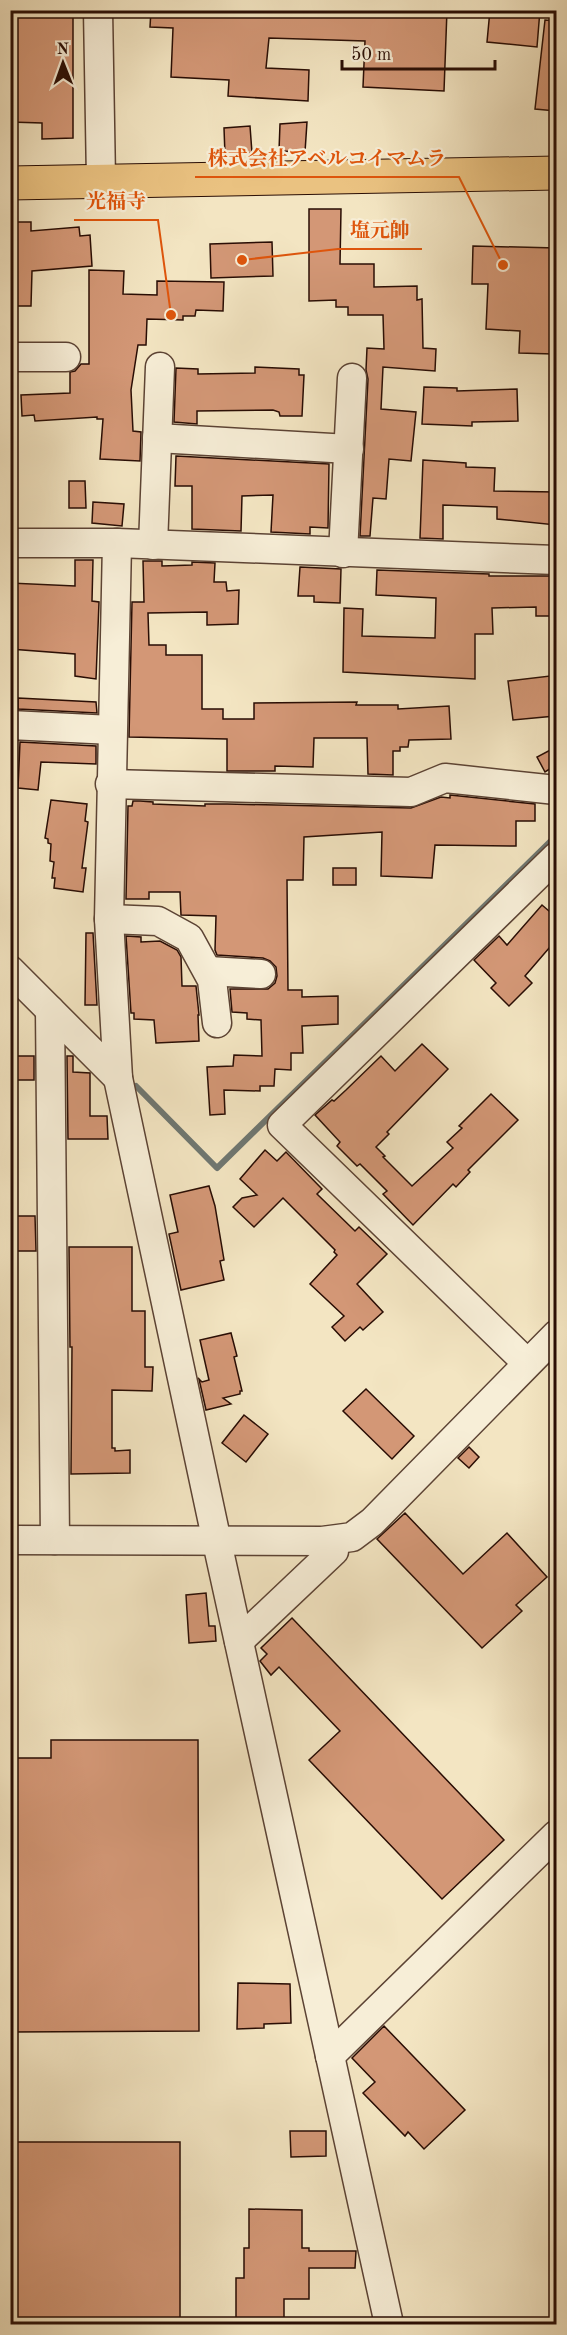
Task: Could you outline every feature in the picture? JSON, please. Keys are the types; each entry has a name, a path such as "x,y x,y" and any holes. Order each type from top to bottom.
{"main road":[{"path":"10,183 556,173"}],"street":[{"path":"98,10 101,180"},
{"path":"10,357 66,357"},
{"path":"153,545 160,367"},
{"path":"343,553 352,378"},
{"path":"157,438 349,449"},
{"path":"10,543 117,543 556,560"},
{"path":"117,543 109,920 118,1078 389,2325"},
{"path":"10,725 112,730"},
{"path":"111,784 411,792 446,778 556,790"},
{"path":"527,1363 282,1125 556,857"},
{"path":"109,920 158,921 189,938 212,980 217,1023"},
{"path":"10,970 118,1078"},
{"path":"208,972 261,974"},
{"path":"50,1010 55,1540"},
{"path":"10,1540 217,1542 322,1541 352,1537 372,1522 556,1335"},
{"path":"239,1641 334,1551"},
{"path":"330,2056 556,1835"}],"building":[{"path":"10,10 73,10 73,138 42,139 42,123 10,122"},
{"path":"151,10 447,10 444,91 363,87 365,41 269,38 266,68 309,70 308,101 228,96 229,80 171,77 173,28 150,27"},
{"path":"490,10 540,10 537,47 487,42"},
{"path":"545,20 556,21 556,111 535,109"},
{"path":"307,122 305,152 279,151 280,124"},
{"path":"250,126 252,153 225,155 224,128"},
{"path":"309,209 341,209 340,264 374,264 374,287 417,286 417,300 422,299 423,348 436,349 435,371 383,367 381,409 416,412 411,461 389,459 386,499 373,498 370,536 360,536 368,379 367,348 384,349 383,315 348,315 348,307 336,307 336,300 309,301"},
{"path":"10,222 31,222 31,231 79,227 80,236 90,235 92,266 32,271 31,306 10,306"},
{"path":"272,242 273,276 211,278 210,244"},
{"path":"473,246 556,248 553,354 519,353 520,331 486,329 488,284 472,284"},
{"path":"89,270 124,271 123,294 157,295 157,281 224,282 223,311 196,310 195,316 183,316 183,320 147,319 146,345 138,345 131,390 133,431 141,432 140,461 100,459 103,419 97,419 97,417 35,421 34,415 22,416 21,395 70,393 70,372 75,371 81,364 89,364"},
{"path":"255,367 299,369 299,375 304,375 302,416 280,416 279,412 273,410 197,411 197,424 174,422 176,368 198,369 198,374 255,373"},
{"path":"424,387 457,388 457,391 517,389 518,421 472,422 472,426 422,424"},
{"path":"176,456 329,464 328,528 310,527 310,534 271,532 273,495 242,496 241,531 192,529 192,486 175,486"},
{"path":"423,460 466,463 466,467 495,468 494,491 556,492 556,525 497,519 497,507 443,505 443,539 420,538"},
{"path":"69,481 85,481 86,508 69,508"},
{"path":"93,502 124,504 122,526 92,523"},
{"path":"75,560 93,560 92,601 99,602 96,679 75,676 75,654 10,649 10,583 75,586"},
{"path":"143,561 162,561 162,566 192,565 192,562 215,563 214,582 226,582 227,591 239,590 238,624 207,625 207,612 148,613 149,645 166,645 166,655 202,655 202,709 223,709 223,719 254,719 254,703 357,702 356,705 398,705 398,709 449,706 451,739 409,740 408,747 400,747 400,751 393,751 393,775 368,774 367,738 314,738 313,767 275,766 275,771 227,771 227,739 129,737 132,602 144,602"},
{"path":"300,567 341,569 340,603 314,602 314,596 298,596"},
{"path":"377,570 489,574 489,576 556,576 556,616 536,616 536,607 492,608 493,634 475,634 475,679 343,672 344,608 363,609 362,636 435,638 436,598 376,595"},
{"path":"550,676 555,716 513,720 508,681"},
{"path":"18,698 96,702 97,713 18,709"},
{"path":"20,742 96,746 96,764 41,762 38,790 18,788"},
{"path":"556,747 556,765 545,772 537,757"},
{"path":"450,795 535,804 535,821 516,821 516,846 435,845 432,878 381,876 382,832 304,837 303,880 287,880 288,990 302,990 302,997 338,996 338,1024 302,1026 303,1053 291,1053 291,1070 275,1069 274,1086 260,1086 260,1091 224,1090 225,1114 210,1115 207,1067 233,1066 234,1055 262,1056 261,1020 247,1019 247,1013 232,1012 230,989 268,989 275,983 276,967 263,958 217,955 215,950 216,916 181,915 180,892 149,892 149,899 126,899 128,806 132,806 133,801 140,801 153,802 153,804 205,806 205,804 227,804 411,808 441,797 450,798"},
{"path":"51,800 87,804 85,821 88,822 82,868 86,868 83,892 54,888 55,878 52,878 54,862 50,861 51,844 45,838"},
{"path":"333,868 356,868 356,885 333,885"},
{"path":"542,905 556,917 556,940 525,976 532,983 509,1006 491,988 496,983 474,960 499,936 507,945"},
{"path":"86,933 93,933 97,1005 85,1005"},
{"path":"126,936 141,937 141,942 160,941 177,950 181,957 182,986 196,986 199,1041 156,1043 154,1020 134,1019 134,1013 131,1013"},
{"path":"422,1044 448,1069 387,1132 389,1134 376,1147 412,1186 453,1148 447,1142 462,1128 459,1126 491,1094 518,1120 468,1170 470,1172 456,1187 453,1184 413,1225 383,1194 387,1191 360,1164 357,1166 337,1146 340,1142 315,1115 332,1100 334,1101 381,1056 395,1071"},
{"path":"10,1056 34,1056 34,1080 10,1080"},
{"path":"67,1056 73,1056 73,1072 90,1073 90,1116 107,1116 108,1139 68,1139"},
{"path":"265,1150 277,1161 286,1152 322,1189 317,1194 355,1231 359,1227 387,1254 357,1284 383,1312 363,1330 360,1327 345,1341 332,1327 344,1316 310,1284 337,1255 335,1250 283,1198 254,1227 233,1207 242,1198 257,1195 240,1179"},
{"path":"209,1186 215,1206 224,1260 220,1261 224,1280 181,1290 169,1234 178,1232 170,1195"},
{"path":"10,1216 35,1216 36,1251 10,1251"},
{"path":"69,1247 132,1247 132,1311 145,1311 145,1367 153,1367 152,1391 112,1390 112,1448 115,1448 115,1451 130,1450 130,1473 71,1474 72,1347 70,1347"},
{"path":"231,1333 242,1391 240,1394 223,1398 231,1404 206,1410 199,1379 202,1382 209,1380 200,1340"},
{"path":"366,1389 414,1436 392,1459 343,1411"},
{"path":"244,1415 268,1434 246,1462 222,1443"},
{"path":"469,1447 479,1457 469,1468 458,1458"},
{"path":"405,1513 463,1574 507,1533 547,1577 516,1605 522,1611 482,1648 377,1539"},
{"path":"206,1593 209,1626 215,1626 216,1641 189,1643 186,1595"},
{"path":"292,1618 504,1840 442,1899 309,1760 340,1731 279,1667 271,1675 260,1661 267,1654 261,1648"},
{"path":"51,1740 198,1740 199,2031 10,2032 10,1758 51,1758"},
{"path":"238,1983 290,1984 291,2023 264,2024 264,2028 237,2029"},
{"path":"384,2026 465,2110 424,2149 408,2132 405,2136 363,2093 375,2082 352,2058"},
{"path":"290,2131 326,2131 326,2156 291,2157"},
{"path":"10,2142 180,2142 180,2325 10,2325"},
{"path":"249,2209 302,2210 302,2248 309,2248 309,2251 356,2251 355,2268 309,2268 309,2299 284,2299 284,2325 236,2325 236,2278 244,2278 244,2248 249,2248"}],"waterway":[{"path":"136,1086 217,1168 556,836"}],"place":[{"name":"塩元帥","path":"242,260"},
{"name":"株式会社アベルコイマムラ","path":"503,265"},
{"name":"光福寺","path":"171,315"}]}
